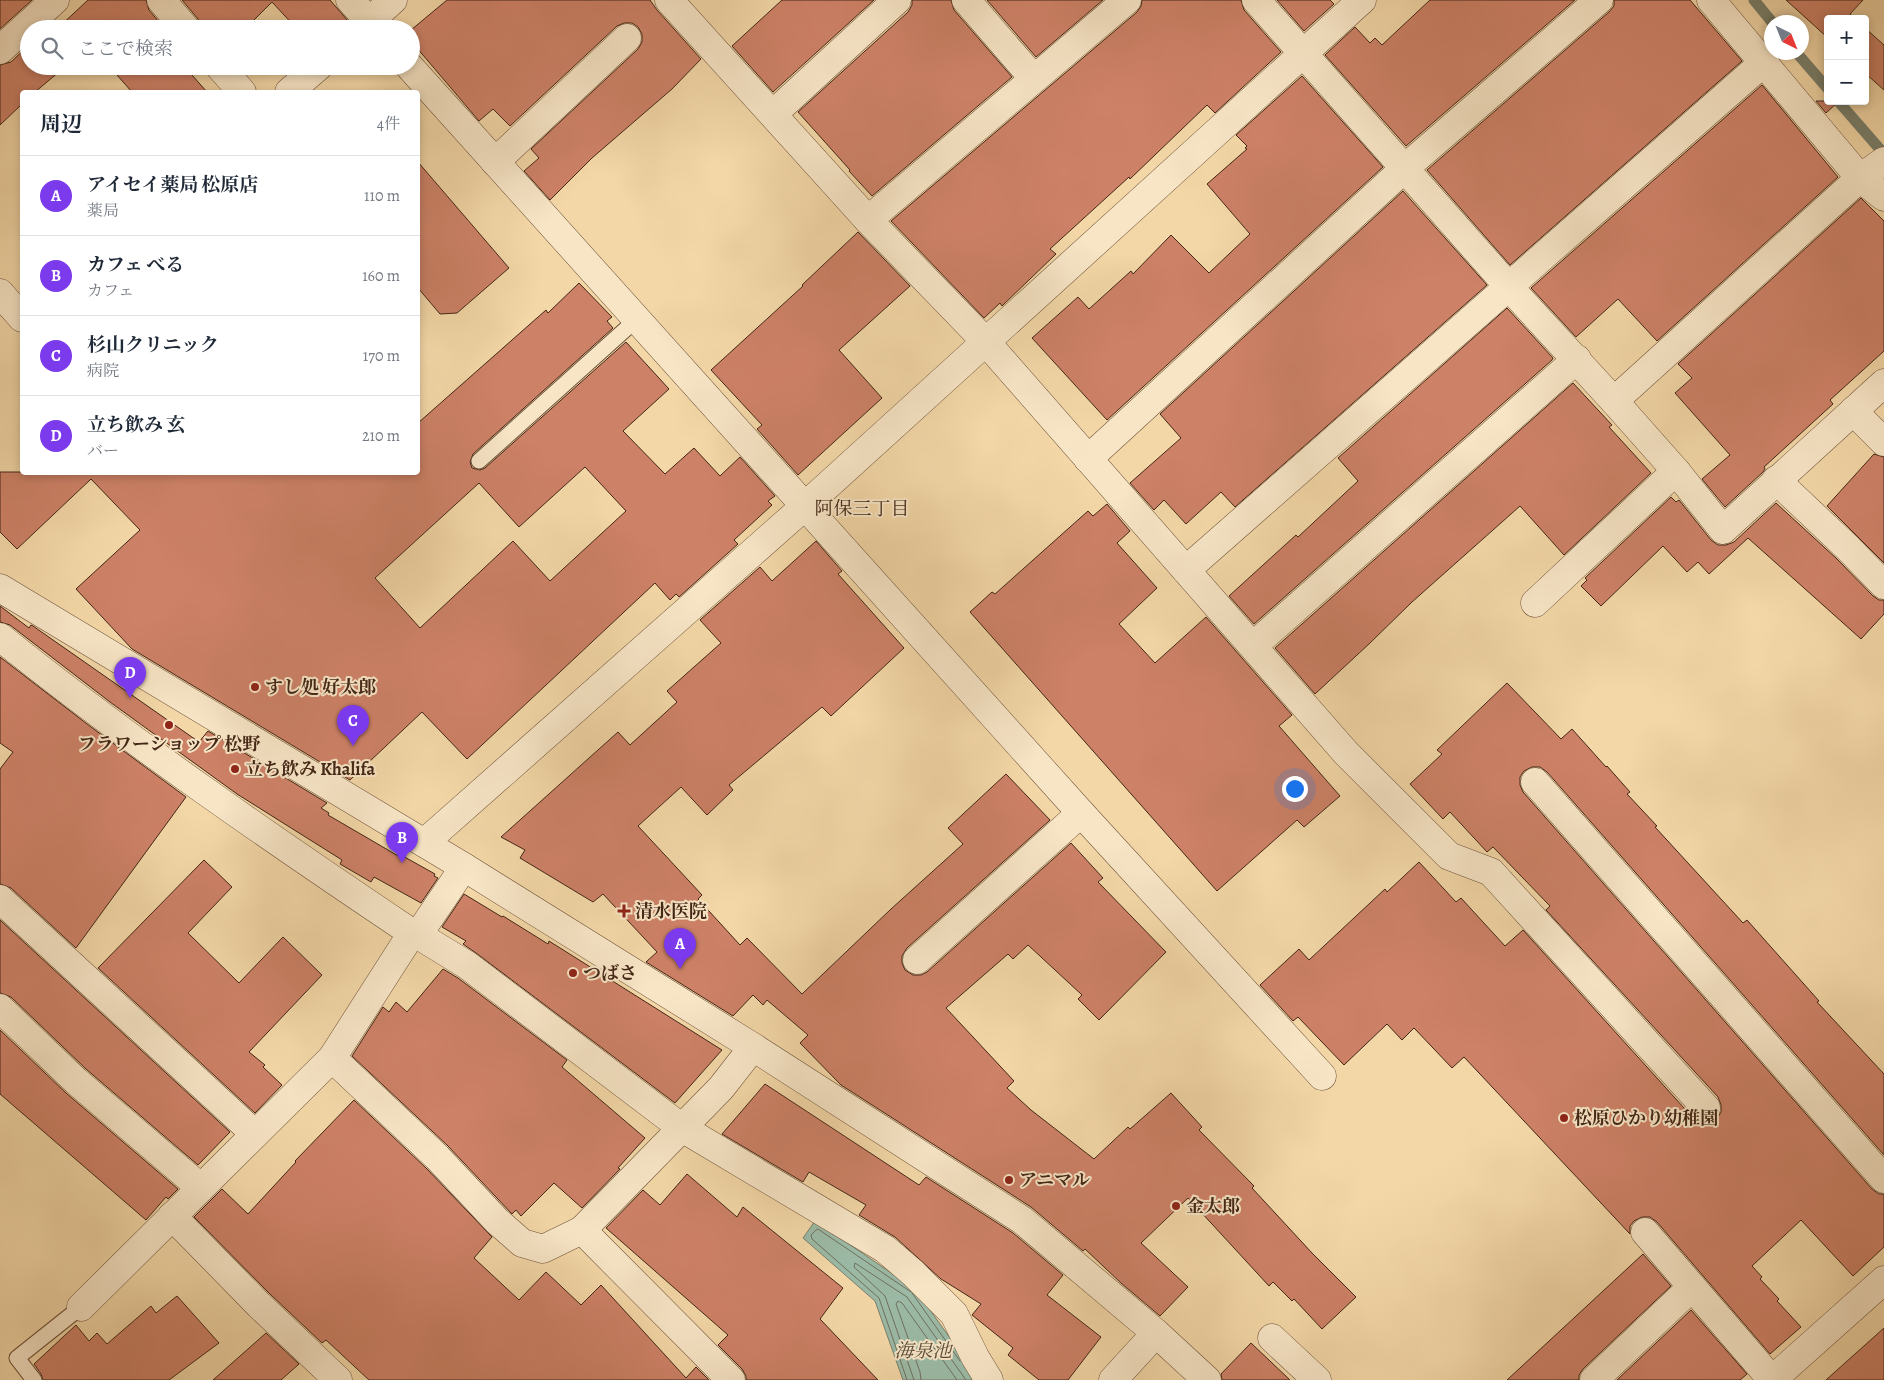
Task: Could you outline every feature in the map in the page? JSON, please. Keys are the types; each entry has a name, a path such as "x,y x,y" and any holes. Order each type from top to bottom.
{"street":[{"path":"33,20 55,0"},
{"path":"161,0 178,20"},
{"path":"350,0 365,20"},
{"path":"375,20 393,0"},
{"path":"669,0 868,220 986,342 1346,752 1449,856 1491,872 1706,1108"},
{"path":"773,114 897,0"},
{"path":"966,0 1034,79"},
{"path":"868,220 1126,0"},
{"path":"1256,0 1304,52 1509,287 1614,401 1676,472 1723,530 1884,383"},
{"path":"424,843 805,506 1362,0"},
{"path":"1088,459 1405,168 1600,0"},
{"path":"1711,0 1764,62 1871,171 1884,197"},
{"path":"0,50 20,32"},
{"path":"495,162 627,38"},
{"path":"1186,570 1764,62"},
{"path":"227,75 240,90"},
{"path":"291,90 309,75"},
{"path":"417,75 1081,813 1322,1076"},
{"path":"1614,401 1871,171"},
{"path":"0,293 20,316"},
{"path":"1253,646 1576,359"},
{"path":"1853,411 1884,442"},
{"path":"1535,603 1676,472"},
{"path":"1776,480 1848,548 1884,586"},
{"path":"0,588 464,867 753,1047 1022,1220 1156,1333 1207,1380"},
{"path":"0,637 102,717 328,877 415,934 467,964 682,1128 885,1249 914,1273 954,1314 975,1357 989,1380"},
{"path":"1534,782 1884,1179"},
{"path":"917,960 1081,813"},
{"path":"81,1307 332,1058 415,934 464,867"},
{"path":"0,899 255,1134"},
{"path":"0,1008 76,1081 200,1188"},
{"path":"332,1058 437,1157 497,1221 522,1243 543,1249 582,1230 721,1088 753,1047"},
{"path":"172,1216 259,1305 338,1380"},
{"path":"582,1230 731,1380"},
{"path":"1645,1232 1772,1380 1881,1289"},
{"path":"1594,1380 1692,1287"},
{"path":"1113,1380 1156,1333"},
{"path":"1272,1338 1317,1380"}],"lane":[{"path":"479,461 637,319"},
{"path":"34,1380 17,1358 81,1307"}],"water":[{"name":"海泉池","path":"815,1221 915,1289 980,1380 903,1380 875,1301 803,1238"}],"building":[{"path":"0,0 32,0 0,29"},
{"path":"88,0 146,0 149,10 157,20 67,20"},
{"path":"182,0 330,0 347,20 289,20 272,2 254,20 198,19"},
{"path":"447,0 650,0 701,59 672,89 592,158 550,200 524,171 539,158 531,149 638,49 642,42 642,34 638,27 632,23 624,23 617,26 510,126 493,109 479,121 420,52 420,22"},
{"path":"782,0 874,0 773,92 732,46"},
{"path":"912,0 951,0 954,10 1012,77 872,196 798,112 908,12 912,5"},
{"path":"987,0 1103,0 1036,57"},
{"path":"1142,0 1241,0 1244,10 1281,52 1215,113 1207,105 1130,179 1129,177 1050,249 1056,254 1002,306 1000,303 984,318 891,221 1137,12"},
{"path":"1277,0 1330,0 1334,4 1304,31"},
{"path":"1430,0 1575,0 1406,146 1325,55 1355,27 1370,43 1375,38 1382,45"},
{"path":"1614,0 1690,0 1742,61 1510,265 1427,170 1609,12 1614,6"},
{"path":"1786,0 1863,0 1850,14 1851,15 1824,15 1824,34 1809,21 1809,15 1803,15"},
{"path":"1869,32 1884,45 1884,90 1869,77"},
{"path":"20,54 20,75 55,75 37,90 20,90 20,106 0,125 0,65 11,62"},
{"path":"117,75 192,75 205,90 130,90"},
{"path":"1302,76 1383,167 1107,420 1032,338 1078,297 1089,309 1131,271 1133,274 1171,235 1209,273 1250,234 1207,184 1247,149 1245,148 1247,146 1236,135"},
{"path":"1762,85 1838,177 1657,341 1618,299 1576,337 1531,288"},
{"path":"1816,101 1824,101 1824,105 1835,105 1826,113"},
{"path":"420,164 509,268 457,313 440,314 420,290"},
{"path":"1403,191 1487,285 1235,507 1221,492 1186,524 1164,500 1154,510 1130,483 1181,438 1160,414"},
{"path":"1861,198 1884,221 1884,351 1830,400 1833,404 1764,467 1763,472 1725,507 1702,479 1730,455 1675,393 1692,378 1678,364"},
{"path":"858,232 910,286 839,350 882,398 798,475 757,429 762,425 711,370 803,286"},
{"path":"579,283 612,317 607,321 613,328 473,454 470,462 472,468 480,470 485,468 626,342 669,389 623,431 665,474 694,448 720,476 740,457 775,496 768,501 772,505 734,540 738,544 679,597 676,594 670,600 655,583 467,759 422,712 350,780 132,649 76,589 140,530 91,479 17,549 0,532 0,472 20,472 20,475 420,475 420,421 546,310 548,313","holes":["585,467 626,511 550,581 513,541 420,628 375,578 479,483 519,527"]},
{"path":"1507,308 1553,358 1552,360 1254,624 1229,596 1296,535 1298,537 1358,481 1338,458"},
{"path":"1573,383 1612,425 1609,427 1651,473 1564,555 1520,506 1412,602 1315,694 1275,648"},
{"path":"1874,454 1884,457 1884,563 1827,506"},
{"path":"1671,497 1676,502 1679,500 1711,540 1718,545 1734,542 1776,503 1837,559 1873,596 1879,600 1884,600 1884,614 1861,639 1748,538 1709,574 1698,562 1687,572 1663,546 1601,606 1581,586 1587,580 1585,578"},
{"path":"1107,504 1130,531 1117,543 1157,588 1119,624 1155,663 1206,617 1292,715 1279,726 1340,796 1304,827 1297,820 1217,891 970,612 992,592 995,594 1088,511 1093,516"},
{"path":"816,541 842,571 838,574 904,648 831,716 822,707 729,785 733,790 707,815 681,787 638,826 702,895 698,899 740,945 747,938 802,994 891,909 963,844 948,828 1006,774 1050,820 907,948 902,956 905,970 913,975 921,975 927,972 1071,843 1103,878 1098,882 1166,952 1099,1020 1078,999 1082,995 1028,945 1013,959 1008,954 946,1008 1014,1081 1007,1088 1031,1110 1094,1159 1128,1127 1130,1129 1171,1093 1202,1127 1199,1130 1254,1186 1252,1188 1312,1253 1356,1297 1322,1329 1294,1299 1292,1301 1273,1282 1269,1286 1188,1198 1141,1243 1188,1287 1160,1316 1085,1249 1083,1251 1031,1207 841,1085 800,1043 808,1035 767,1000 763,1005 753,995 733,1016 646,962 657,952 603,894 593,902 520,858 525,850 501,837 618,732 630,745 677,702 667,691 721,643 700,620 760,567 772,581"},
{"path":"0,606 29,628 31,625 33,626 199,742 208,731 327,803 321,808 329,813 328,815 400,857 401,855 435,874 434,876 438,878 421,903 374,877 371,882 340,864 342,860 237,794 110,702 10,625 0,622"},
{"path":"0,657 186,797 76,948 11,888 0,884 0,769 13,752 0,743"},
{"path":"1507,683 1561,739 1572,729 1630,792 1627,794 1657,826 1655,827 1743,923 1747,920 1819,1001 1817,1002 1884,1074 1884,1155 1547,772 1540,767 1532,767 1524,771 1520,777 1520,785 1523,792 1872,1189 1879,1194 1884,1194 1884,1247 1853,1276 1801,1220 1752,1266 1762,1277 1760,1279 1779,1299 1777,1301 1801,1327 1770,1354 1657,1222 1650,1217 1642,1217 1634,1221 1630,1226 1630,1234 1464,1057 1452,1068 1414,1028 1402,1040 1387,1024 1344,1065 1298,1017 1293,1021 1260,985 1299,949 1309,960 1385,889 1387,892 1419,862 1456,902 1461,898 1505,946 1523,930 1694,1119 1701,1123 1709,1123 1717,1119 1721,1112 1718,1097 1546,910 1550,906 1493,847 1487,852 1450,812 1443,819 1410,784 1442,754 1437,750"},
{"path":"204,860 232,887 188,933 239,983 283,937 322,975 249,1052 265,1065 263,1067 282,1085 255,1113 98,968"},
{"path":"464,894 548,944 549,941 722,1050 675,1103 463,944 466,941 442,927"},
{"path":"0,920 230,1132 198,1165 86,1069 11,997 0,993"},
{"path":"443,969 458,978 567,1060 562,1067 645,1138 618,1168 620,1169 582,1208 554,1183 521,1216 516,1210 512,1214 448,1146 352,1056 383,1007 389,1012 396,1002 407,1012"},
{"path":"0,1030 66,1093 178,1189 168,1199 166,1197 146,1220 0,1094"},
{"path":"765,1084 919,1185 926,1177 1013,1233 1063,1275 1047,1295 1101,1337 1068,1380 1039,1380 1008,1355 1013,1348 972,1315 981,1304 941,1279 895,1237 859,1215 866,1205 809,1172 803,1182 722,1134"},
{"path":"354,1100 426,1168 492,1237 474,1258 519,1300 546,1272 581,1305 601,1285 686,1378 696,1367 709,1380 369,1380 326,1340 322,1343 270,1294 194,1217 222,1189 248,1214 295,1161"},
{"path":"687,1174 737,1217 743,1207 843,1288 820,1319 878,1380 746,1380 742,1369 718,1345 728,1335 606,1228 643,1190 660,1205"},
{"path":"1643,1254 1671,1286 1583,1369 1579,1375 1579,1380 1507,1380"},
{"path":"177,1296 219,1343 169,1380 43,1380 34,1364 76,1325 89,1341 97,1333 107,1344 151,1306 156,1313"},
{"path":"1691,1310 1747,1374 1740,1380 1617,1380"},
{"path":"1884,1328 1884,1380 1826,1380"},
{"path":"266,1333 299,1364 281,1380 213,1380"},
{"path":"1251,1343 1290,1380 1222,1380 1221,1374"}],"waterway":[{"path":"1754,0 1766,15"},
{"path":"1803,60 1824,84"},
{"path":"1841,105 1884,154"}],"place":[{"name":"すし処 好太郎","path":"255,687"},
{"name":"立ち飲み 玄","path":"130,698"},
{"name":"フラワーショップ 松野","path":"169,725"},
{"name":"杉山クリニック","path":"353,746"},
{"name":"立ち飲み Khalifa","path":"235,769"},
{"name":"カフェ べる","path":"402,863"},
{"name":"清水医院","path":"624,911"},
{"name":"アイセイ薬局 松原店","path":"680,969"},
{"name":"つばさ","path":"573,973"},
{"name":"松原ひかり幼稚園","path":"1564,1118"},
{"name":"アニマル","path":"1009,1180"},
{"name":"金太郎","path":"1176,1206"}],"district":[{"name":"阿保三丁目","path":"862,508"}]}
